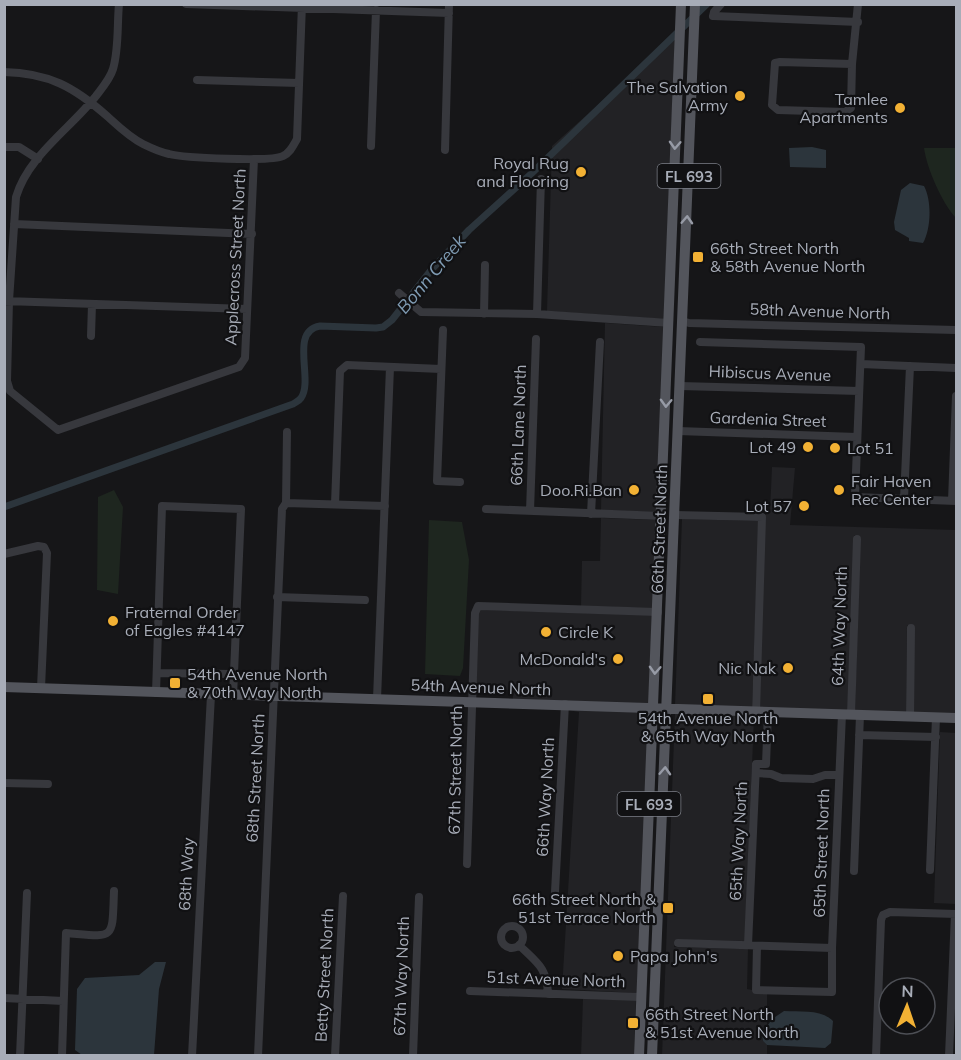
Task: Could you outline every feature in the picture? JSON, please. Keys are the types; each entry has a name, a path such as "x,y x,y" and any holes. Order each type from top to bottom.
{"main road":[{"name":"66th Street North","path":"639,1056 681,4"},
{"name":"66th Street North","path":"652,1056 695,6"},
{"path":"672,233 678,242 676,306 682,321"},
{"path":"669,323 674,334 674,384 680,389"},
{"path":"664,444 667,452 668,503 675,514"},
{"path":"662,516 666,522 666,571 672,584"},
{"name":"54th Avenue North","path":"4,687 957,718"},
{"path":"648,818 655,827 655,850 661,853"},
{"path":"646,864 653,869 653,894 659,903"},
{"path":"644,907 652,914 650,975 655,987"},
{"path":"640,1025 646,1044 646,1056"}],"street":[{"path":"118,4 116,55 106,83 38,159 20,186 16,197 7,301 247,309"},
{"path":"186,4 376,10 449,9 445,150"},
{"path":"721,4 713,16 858,22"},
{"path":"852,64 775,63 772,105 778,110 844,112 851,108 852,64 858,4"},
{"name":"Applecross Street North","path":"7,301 7,381 10,391 57,430 239,367 245,358 254,159 281,157 291,149 297,139 302,6"},
{"path":"371,146 376,10"},
{"path":"4,72 35,75 55,80 91,102 141,143 163,153 187,157 254,159"},
{"path":"197,80 299,83"},
{"path":"4,147 19,147 38,159"},
{"path":"537,314 542,179"},
{"path":"14,224 252,234"},
{"path":"484,314 485,265"},
{"path":"401,295 421,312 537,314 669,323"},
{"path":"91,336 92,303"},
{"name":"58th Avenue North","path":"682,321 957,330"},
{"path":"443,330 437,481 460,482"},
{"name":"66th Lane North","path":"530,511 536,339"},
{"path":"591,514 600,342"},
{"path":"700,342 861,347 855,497 955,501 957,396"},
{"path":"861,364 957,368"},
{"path":"335,504 340,371 347,365 441,369"},
{"path":"904,499 910,366"},
{"path":"377,699 390,367"},
{"name":"Hibiscus Avenue","path":"680,389 860,391"},
{"name":"Gardenia Street","path":"678,431 857,437"},
{"name":"68th Street North","path":"258,1056 277,597 282,509 286,503 287,432"},
{"path":"286,503 385,506"},
{"path":"156,693 162,506 241,509 232,696"},
{"path":"486,509 662,516"},
{"path":"675,514 762,518 756,712"},
{"name":"64th Way North","path":"851,715 857,539"},
{"path":"4,554 38,546 44,547 47,553 41,688"},
{"path":"277,597 365,600"},
{"name":"67th Street North","path":"467,864 471,701 475,613 478,606 658,612"},
{"path":"910,717 911,628"},
{"path":"157,673 233,674"},
{"name":"68th Way","path":"192,1056 211,695"},
{"name":"66th Way North","path":"555,892 564,705"},
{"name":"65th Way North","path":"768,712 766,764 756,764 752,946 756,990 832,992"},
{"path":"851,715 859,735 855,871"},
{"name":"65th Street North","path":"832,992 839,775 851,715"},
{"path":"930,870 936,717"},
{"path":"859,735 936,738"},
{"path":"756,773 771,774 781,778 813,779 825,775 839,775"},
{"path":"4,783 48,784"},
{"path":"62,1056 66,933 102,936 108,934 113,927 114,891"},
{"path":"20,1056 27,893"},
{"name":"Betty Street North","path":"335,1056 343,896"},
{"name":"67th Way North","path":"413,1056 419,897"},
{"path":"876,1056 881,920 883,915 890,912 956,914 949,1056"},
{"path":"678,944 832,948"},
{"path":"519,945 544,971 548,994"},
{"name":"51st Avenue North","path":"470,991 640,997"},
{"path":"4,998 63,1001"}],"shaded area":[{"path":"675,36 664,319 547,311 552,146"},
{"path":"812,147 826,150 826,168 790,167 789,148"},
{"path":"924,148 956,148 956,218 936,185"},
{"path":"910,183 924,186 927,192 929,223 923,243 909,241 909,238 895,230 894,222 901,190"},
{"path":"605,323 664,327 656,512 601,510"},
{"path":"772,467 795,468 790,525 956,530 956,714 913,713 913,625 907,625 906,713 855,711 860,536 854,535 848,711 759,708 765,515 770,512"},
{"path":"114,490 123,507 118,594 97,590 98,497"},
{"path":"601,518 656,520 653,608 581,606 582,561 600,561"},
{"path":"682,519 759,521 752,708 675,705"},
{"path":"429,520 462,522 469,560 463,668 460,676 425,674"},
{"path":"480,610 652,615 649,704 513,699 513,690 475,689"},
{"path":"568,710 649,712 637,993 562,989 579,712"},
{"path":"675,713 754,716 745,941 675,940 674,947 748,949 747,989 752,990 753,993 767,994 767,1026 762,1034 763,1041 767,1045 767,1055 662,1056"},
{"path":"940,732 956,733 956,904 934,903"},
{"path":"155,962 166,962 159,989 154,1055 82,1055 75,1050 77,989 85,978 139,975"},
{"path":"583,999 636,1000 634,1055 581,1056"},
{"path":"784,1011 810,1012 828,1017 833,1021 831,1043 825,1048 767,1045 763,1041 762,1034 772,1019"}],"waterway":[{"name":"Bonn Creek","path":"4,507 298,401 304,390 304,346 311,330 320,326 376,328 383,327 392,320 432,269 469,230 532,173 707,4"}],"place":[{"name":"The Salvation Army","path":"740,96"},
{"name":"Tamlee Apartments","path":"900,108"},
{"name":"Royal Rug and Flooring","path":"581,172"},
{"name":"66th Street North & 58th Avenue North","path":"698,257"},
{"name":"Lot 49","path":"808,447"},
{"name":"Lot 51","path":"835,448"},
{"name":"Doo.Ri.Ban","path":"634,490"},
{"name":"Fair Haven Rec Center","path":"839,490"},
{"name":"Lot 57","path":"804,506"},
{"name":"Fraternal Order of Eagles #4147","path":"113,621"},
{"name":"Circle K","path":"546,632"},
{"name":"McDonald's","path":"618,659"},
{"name":"Nic Nak","path":"788,668"},
{"name":"54th Avenue North & 70th Way North","path":"175,683"},
{"name":"54th Avenue North & 65th Way North","path":"708,699"},
{"name":"66th Street North & 51st Terrace North","path":"668,908"},
{"name":"Papa John's","path":"618,956"},
{"name":"66th Street North & 51st Avenue North","path":"633,1023"}]}
